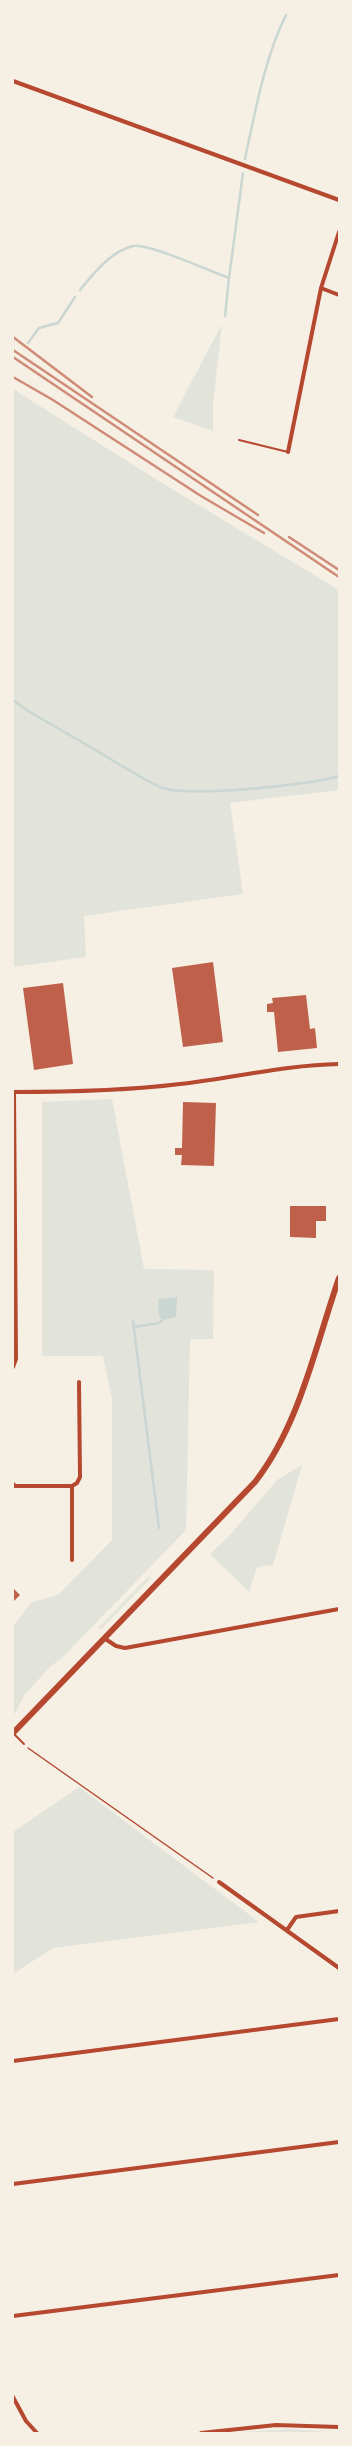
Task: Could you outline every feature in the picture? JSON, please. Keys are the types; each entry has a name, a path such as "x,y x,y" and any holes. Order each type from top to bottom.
{"main road":[{"path":"13,1733 255,1482 273,1457 290,1425 339,1278"}],"street":[{"path":"13,81 339,200"},
{"path":"288,452 321,288 339,232"},
{"path":"321,288 339,295"},
{"path":"13,1367 16,1359 14,1092 109,1092 181,1084 304,1065 339,1064"},
{"path":"13,1484 15,1486 72,1486 77,1483 80,1477 79,1382"},
{"path":"72,1486 72,1560"},
{"path":"104,1638 116,1646 125,1648 339,1609"},
{"path":"219,1882 339,1968"},
{"path":"287,1930 296,1917 339,1912"},
{"path":"13,2061 339,2019"},
{"path":"13,2184 339,2142"},
{"path":"13,2316 339,2275"},
{"path":"13,2397 26,2421 37,2433"},
{"path":"201,2433 276,2425 339,2427"}],"lane":[{"path":"239,440 288,452"},
{"path":"13,1733 24,1744"}],"path":[{"path":"24,1744 219,1882"}],"shaded area":[{"path":"222,324 213,404 213,431 173,417"},
{"path":"13,389 162,483 339,590 339,790 230,803 243,894 84,916 86,957 13,967"},
{"path":"112,1099 144,1269 214,1270 213,1339 190,1339 186,1530 25,1694 13,1717 13,1626 32,1602 58,1595 112,1540 112,1399 103,1356 42,1356 42,1102"},
{"path":"177,1297 176,1317 162,1320 159,1316 158,1299"},
{"path":"302,1465 273,1565 257,1567 249,1592 210,1554 229,1536 277,1480"},
{"path":"149,1576 150,1579 101,1629 98,1628"},
{"path":"79,1787 259,1922 53,1948 13,1974 13,1832"},
{"path":"290,2429 339,2433 224,2433"}],"building":[{"path":"213,962 223,1042 183,1047 172,968"},
{"path":"63,983 73,1064 34,1070 23,988"},
{"path":"306,995 310,1029 315,1028 317,1048 278,1052 274,1012 267,1012 267,1004 273,1003 272,998"},
{"path":"183,1102 216,1103 214,1166 181,1165 182,1155 175,1155 175,1148 182,1148"},
{"path":"290,1206 326,1206 326,1221 316,1221 316,1238 290,1237"},
{"path":"13,1588 20,1595 13,1602"}],"waterway":[{"path":"245,159 257,103 267,66 279,30 287,13"},
{"path":"80,290 97,270 110,258 133,246 141,246 165,253 229,278 243,173"},
{"path":"225,316 229,278"},
{"path":"28,343 39,328 58,323 75,297"},
{"path":"13,700 28,711 160,787 174,790 221,791 303,783 339,776"},
{"path":"134,1327 159,1323 162,1320"},
{"path":"133,1321 159,1528"}],"railway":[{"path":"13,337 92,397"},
{"path":"13,350 258,515"},
{"path":"13,357 339,577"},
{"path":"13,377 53,400 201,496 264,533"},
{"path":"289,537 339,570"}]}
